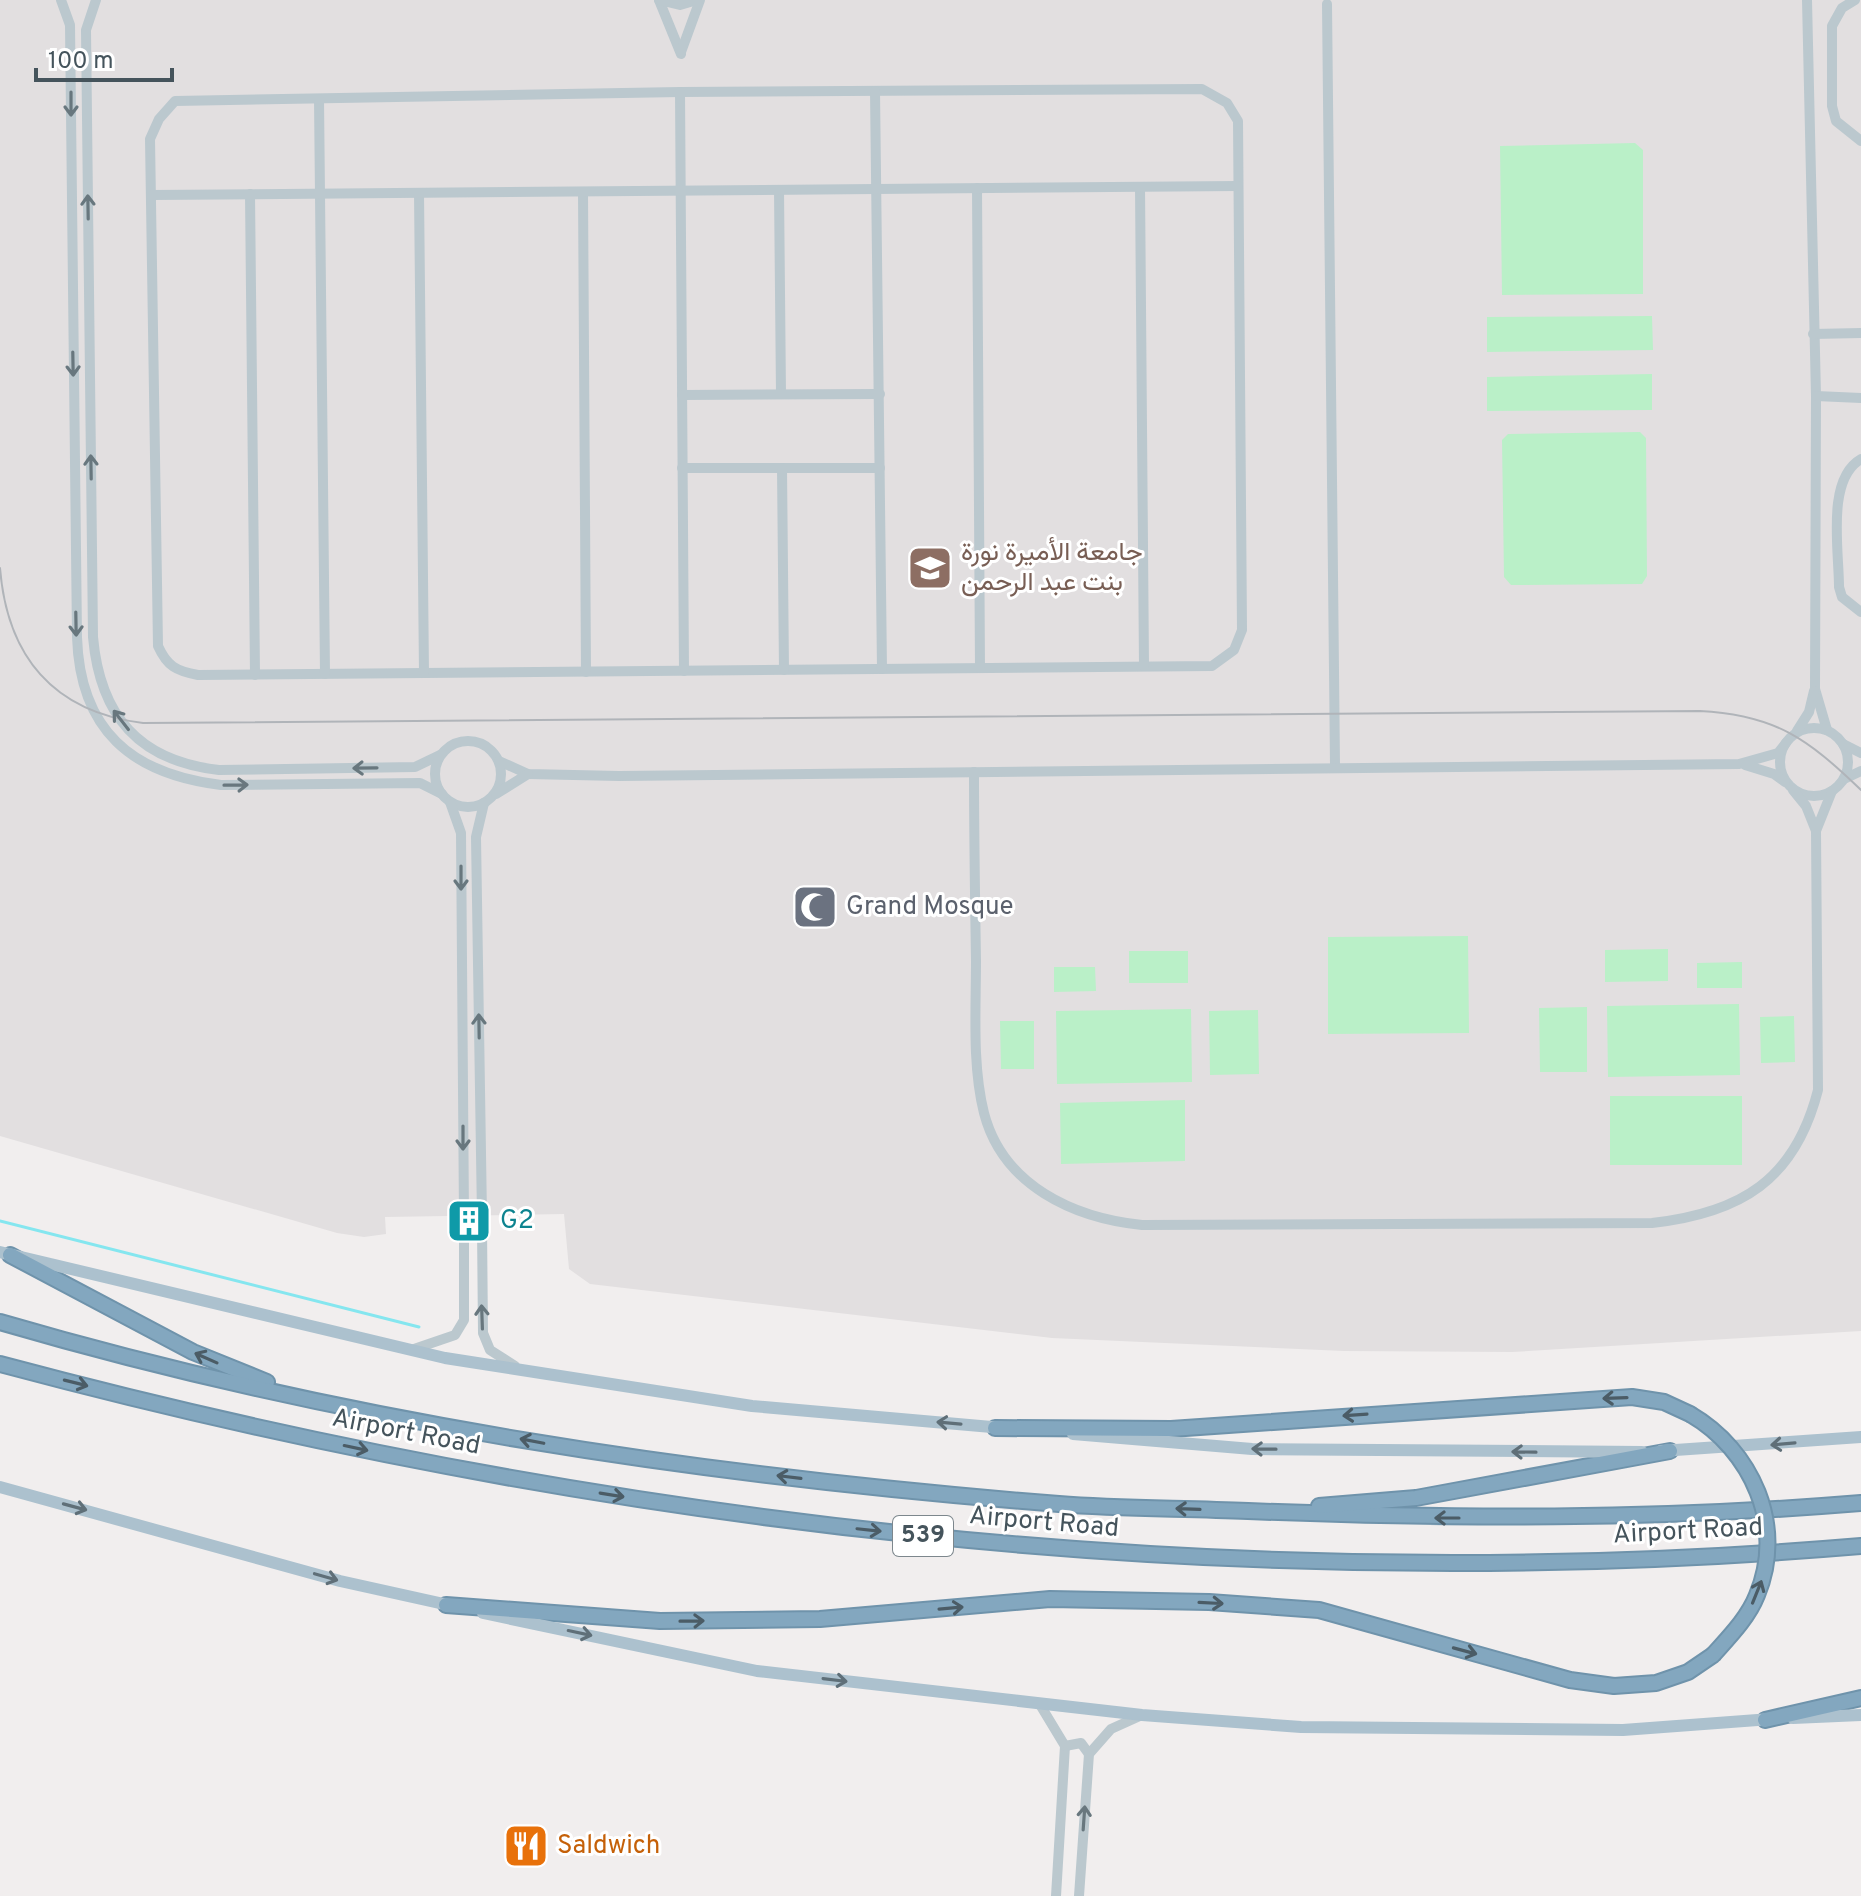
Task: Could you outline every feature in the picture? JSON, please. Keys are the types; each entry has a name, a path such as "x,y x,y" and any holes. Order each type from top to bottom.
{"highway":[{"path":"5,1253 193,1352 241,1373 332,1403"},
{"name":"Airport Road","path":"0,1322 229,1381 332,1403 604,1455 829,1482 1063,1504 1433,1518 1638,1516 1861,1503"},
{"name":"Airport Road","path":"0,1364 252,1426 609,1495 833,1526 1053,1550 1258,1561 1470,1563 1650,1559 1861,1546"},
{"path":"446,1605 660,1621 820,1619 1050,1599 1224,1603 1319,1610 1570,1680 1614,1686 1656,1683 1688,1672 1713,1655 1740,1625 1757,1597 1768,1541 1757,1487 1741,1457 1719,1434 1690,1414 1664,1402 1632,1397 1171,1429 995,1428"},
{"path":"1246,1511 1416,1498 1670,1451"},
{"path":"1765,1720 1861,1698"}],"main road":[{"path":"5,1253 413,1350 752,1406 1252,1449 1670,1451 1861,1437"},
{"path":"0,1487 340,1581 757,1671 1142,1715 1301,1727 1623,1730 1861,1715"}],"street":[{"path":"61,0 70,25 77,637 84,695 101,724 117,743 152,767 192,782 221,785 420,783 467,807 489,800 528,774"},
{"path":"96,0 90,10 86,30 93,637 103,690 115,714 141,742 172,761 196,767 219,770 415,767 455,744 475,741 493,752 499,761 501,779 489,800 476,837 483,1333 490,1350 500,1360 528,1371"},
{"path":"659,0 680,5 698,0"},
{"path":"659,0 681,54 698,0"},
{"path":"1855,0 1842,8 1832,26 1832,106 1836,121 1861,141"},
{"path":"1327,1 1335,766"},
{"path":"499,761 528,774 974,772 1739,764 1778,753 1797,732 1809,712 1815,689 1816,396 1808,1"},
{"path":"1202,89 1227,103 1238,121 1242,630 1234,650 1212,666 255,675 178,672 166,662 158,646 150,139 159,119 175,101 680,92 1202,89"},
{"path":"875,91 882,669"},
{"path":"680,92 684,671"},
{"path":"319,99 325,674"},
{"path":"151,195 1238,186"},
{"path":"1140,187 1144,666"},
{"path":"977,188 980,668"},
{"path":"779,190 781,394"},
{"path":"583,192 586,672"},
{"path":"419,193 424,673"},
{"path":"250,194 255,675"},
{"path":"1813,334 1861,333"},
{"path":"682,395 880,394"},
{"path":"1816,396 1861,396"},
{"path":"1861,459 1848,468 1838,492 1839,587 1842,597 1861,612"},
{"path":"682,468 880,468"},
{"path":"782,468 784,670"},
{"path":"1815,689 1827,730"},
{"path":"1797,732 1817,728 1827,730 1843,744 1861,753"},
{"path":"974,772 976,1021 985,1114 1009,1159 1039,1191 1083,1215 1142,1225 1652,1223 1684,1220 1741,1202 1783,1166 1811,1118 1818,1090 1816,831 1806,806 1790,786 1780,763 1786,743"},
{"path":"1843,744 1848,761 1844,779"},
{"path":"413,1350 455,1335 464,1320 461,833 435,776 440,755"},
{"path":"1739,764 1774,774 1813,797 1832,791"},
{"path":"1816,831 1832,791 1844,779 1861,771"},
{"path":"464,1243 471,1240 482,1244"},
{"path":"1039,1703 1065,1746 1056,1896"},
{"path":"1079,1896 1089,1754 1111,1729 1142,1715"},
{"path":"1065,1746 1081,1743 1089,1754"}],"shaded area":[{"name":"جامعة الأميرة نورة بنت عبد الرحمن","path":"0,0 1861,0 1861,1331 1512,1352 1344,1351 1052,1338 590,1284 569,1269 564,1214 385,1217 386,1234 364,1237 337,1233 0,1136"}],"green space":[{"path":"1635,143 1643,150 1643,294 1502,295 1500,146"},
{"path":"1652,316 1653,350 1487,352 1487,317"},
{"path":"1652,374 1652,410 1487,411 1487,377"},
{"path":"1640,432 1646,438 1647,576 1642,584 1511,585 1504,577 1502,440 1508,434"},
{"path":"1468,936 1469,1033 1328,1034 1328,937"},
{"path":"1668,949 1668,981 1605,982 1605,950"},
{"path":"1129,951 1188,951 1188,983 1129,983"},
{"path":"1742,962 1742,988 1697,988 1697,963"},
{"path":"1054,967 1095,967 1096,991 1054,992"},
{"path":"1739,1004 1740,1075 1608,1077 1607,1006"},
{"path":"1587,1007 1587,1072 1540,1072 1539,1008"},
{"path":"1191,1009 1192,1082 1057,1084 1056,1011"},
{"path":"1258,1010 1259,1074 1210,1075 1209,1011"},
{"path":"1794,1016 1795,1062 1761,1063 1760,1017"},
{"path":"1000,1021 1034,1021 1034,1069 1001,1069"},
{"path":"1610,1096 1742,1096 1742,1165 1610,1165"},
{"path":"1185,1100 1185,1161 1061,1164 1060,1103"}],"waterway":[{"path":"0,1221 419,1327"}],"tram line":[{"path":"0,568 4,599 13,628 40,674 60,692 84,707 111,717 143,723 1700,711 1750,718 1789,733 1824,757 1861,790"}],"place":[{"name":"جامعة الأميرة نورة بنت عبد الرحمن","path":"930,568"},
{"name":"Grand Mosque","path":"815,907"},
{"name":"G2","path":"469,1221"},
{"name":"Saldwich","path":"526,1846"}]}
